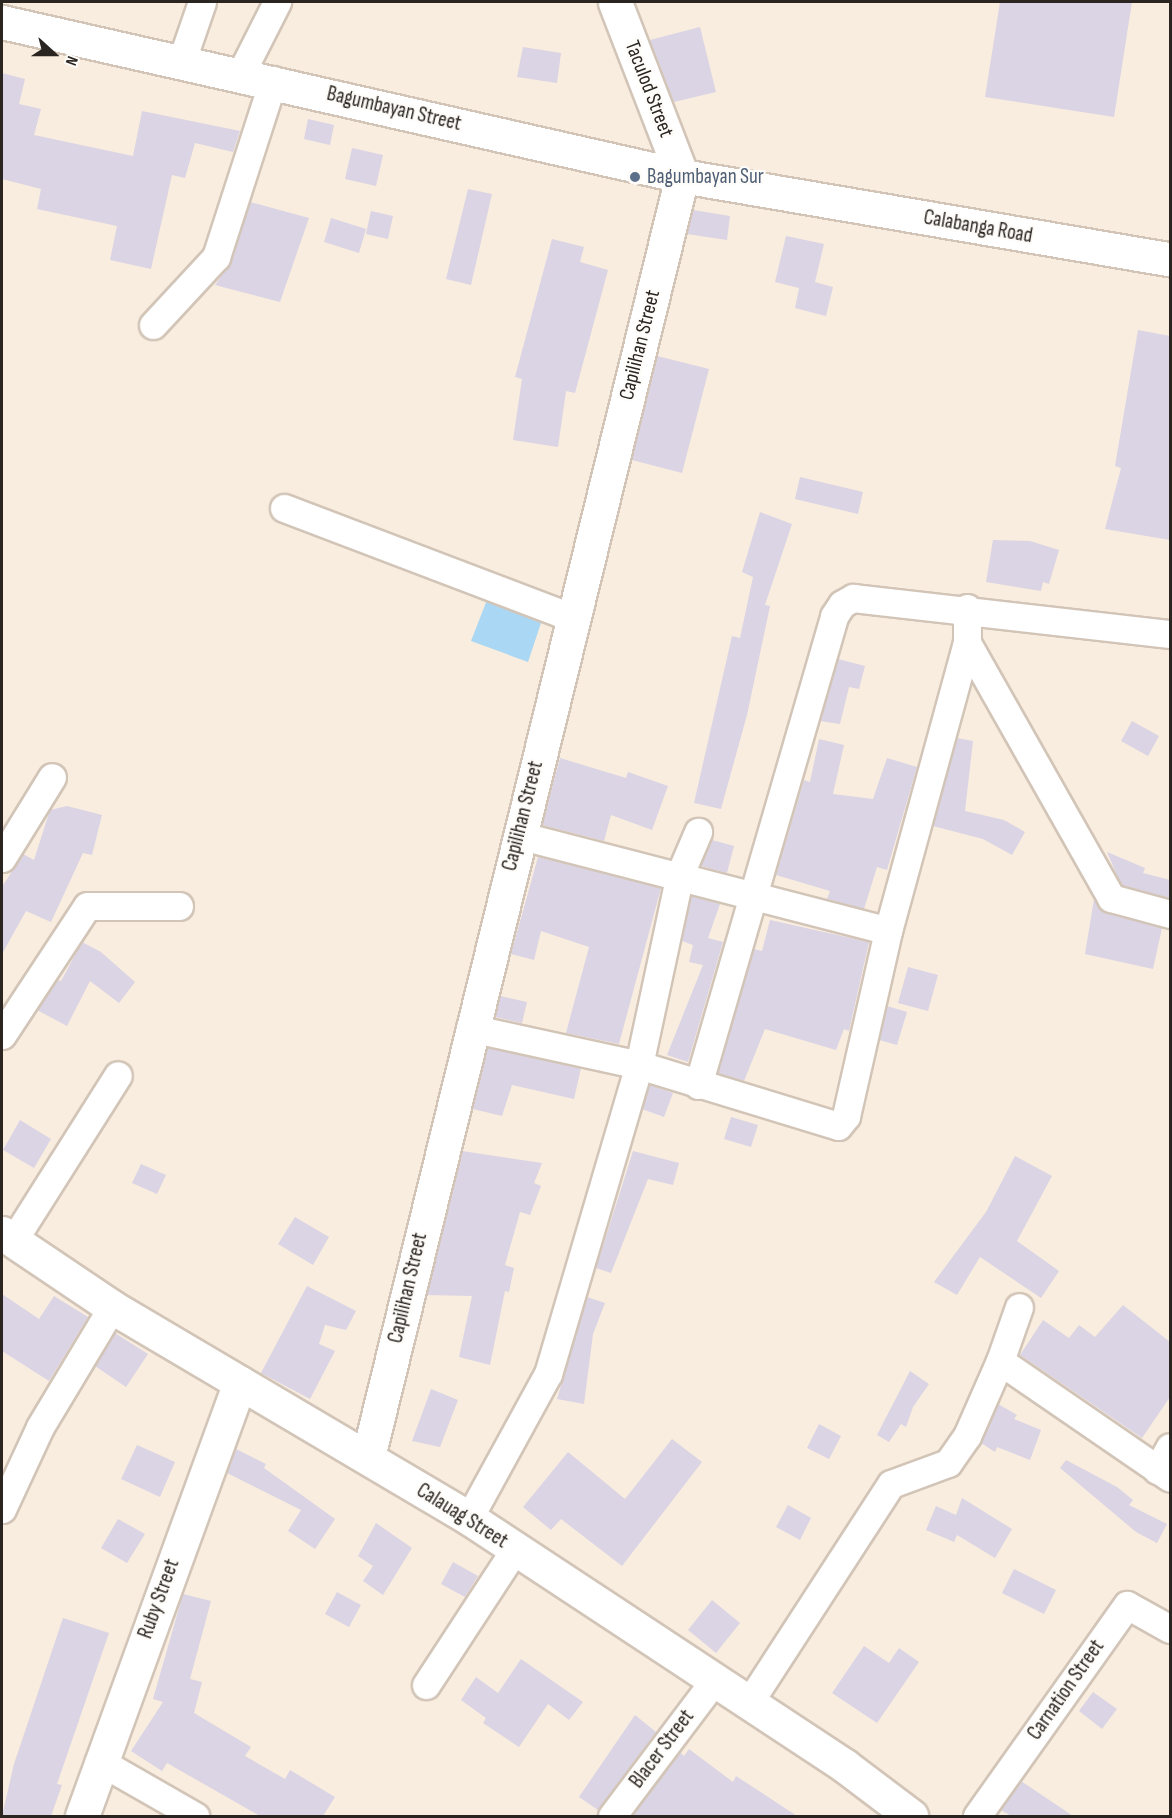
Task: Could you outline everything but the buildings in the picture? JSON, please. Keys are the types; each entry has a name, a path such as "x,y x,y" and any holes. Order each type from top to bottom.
{"street":[{"path":"182,60 202,2"},
{"path":"241,73 277,2"},
{"name":"Taculod Street","path":"615,2 682,176"},
{"name":"Bagumbayan Street","path":"2,22 273,80 682,176 786,194"},
{"path":"153,325 216,257 273,80"},
{"name":"Capilihan Street","path":"368,1457 470,1028 682,176"},
{"name":"Calabanga Road","path":"786,194 1170,259"},
{"path":"284,508 573,618"},
{"path":"698,1085 834,616 842,604 853,598 967,608 1170,634"},
{"path":"470,1028 639,1065 698,1085 838,1126 846,1116 888,931 967,643 967,608"},
{"path":"967,643 1111,898 1170,914"},
{"path":"2,858 52,777"},
{"path":"469,1518 548,1374 639,1065 680,874 698,832"},
{"path":"518,836 680,874 888,931"},
{"path":"2,1035 87,906 179,906"},
{"path":"8,1237 118,1075"},
{"name":"Calauag Street","path":"8,1237 112,1307 469,1518 713,1682 845,1766 911,1816"},
{"path":"2,1509 40,1427 112,1307"},
{"path":"748,1704 891,1484 948,1463 967,1436 1000,1361 1019,1307"},
{"path":"1000,1361 1166,1465"},
{"name":"Ruby Street","path":"82,1816 99,1761 240,1383"},
{"path":"426,1685 515,1549"},
{"name":"Carnation Street","path":"977,1816 1127,1605 1170,1629"},
{"name":"Blacer Street","path":"612,1816 713,1682"},
{"path":"99,1761 195,1816"}],"water":[{"path":"487,600 542,620 528,662 471,641"}],"place":[{"name":"Bagumbayan Sur","path":"635,177"}]}
